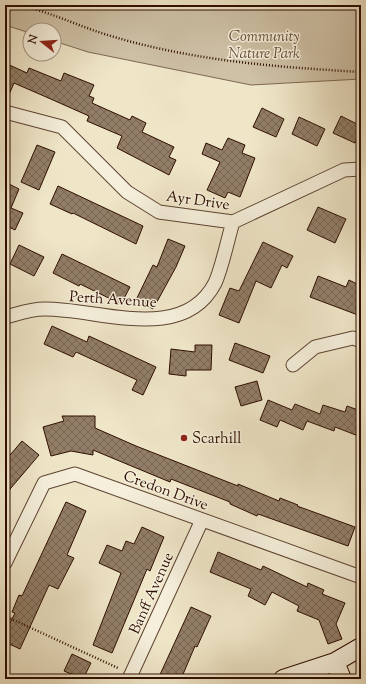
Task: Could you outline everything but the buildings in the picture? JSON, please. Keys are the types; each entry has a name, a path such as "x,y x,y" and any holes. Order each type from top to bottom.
{"main road":[{"path":"283,679 335,662 361,647"},
{"path":"335,662 342,679"}],"street":[{"name":"Ayr Drive","path":"5,112 62,127 127,192 159,212 233,222 344,170 361,169"},
{"name":"Perth Avenue","path":"5,317 43,309 112,317 160,320 196,307 215,283 233,222"},
{"path":"293,365 315,347 353,338 361,341"},
{"name":"Credon Drive","path":"5,563 44,483 75,474 361,577"},
{"name":"Banff Avenue","path":"130,677 202,520"}],"path":[{"path":"19,5 112,36 206,59 287,68 361,72"},
{"path":"5,616 130,677"}],"green space":[{"name":"Community Nature Park","path":"5,5 361,5 361,79 251,85 88,52 62,44 62,22 22,22 22,30 5,25"}],"place":[{"name":"Scarhill","path":"184,438"}]}
